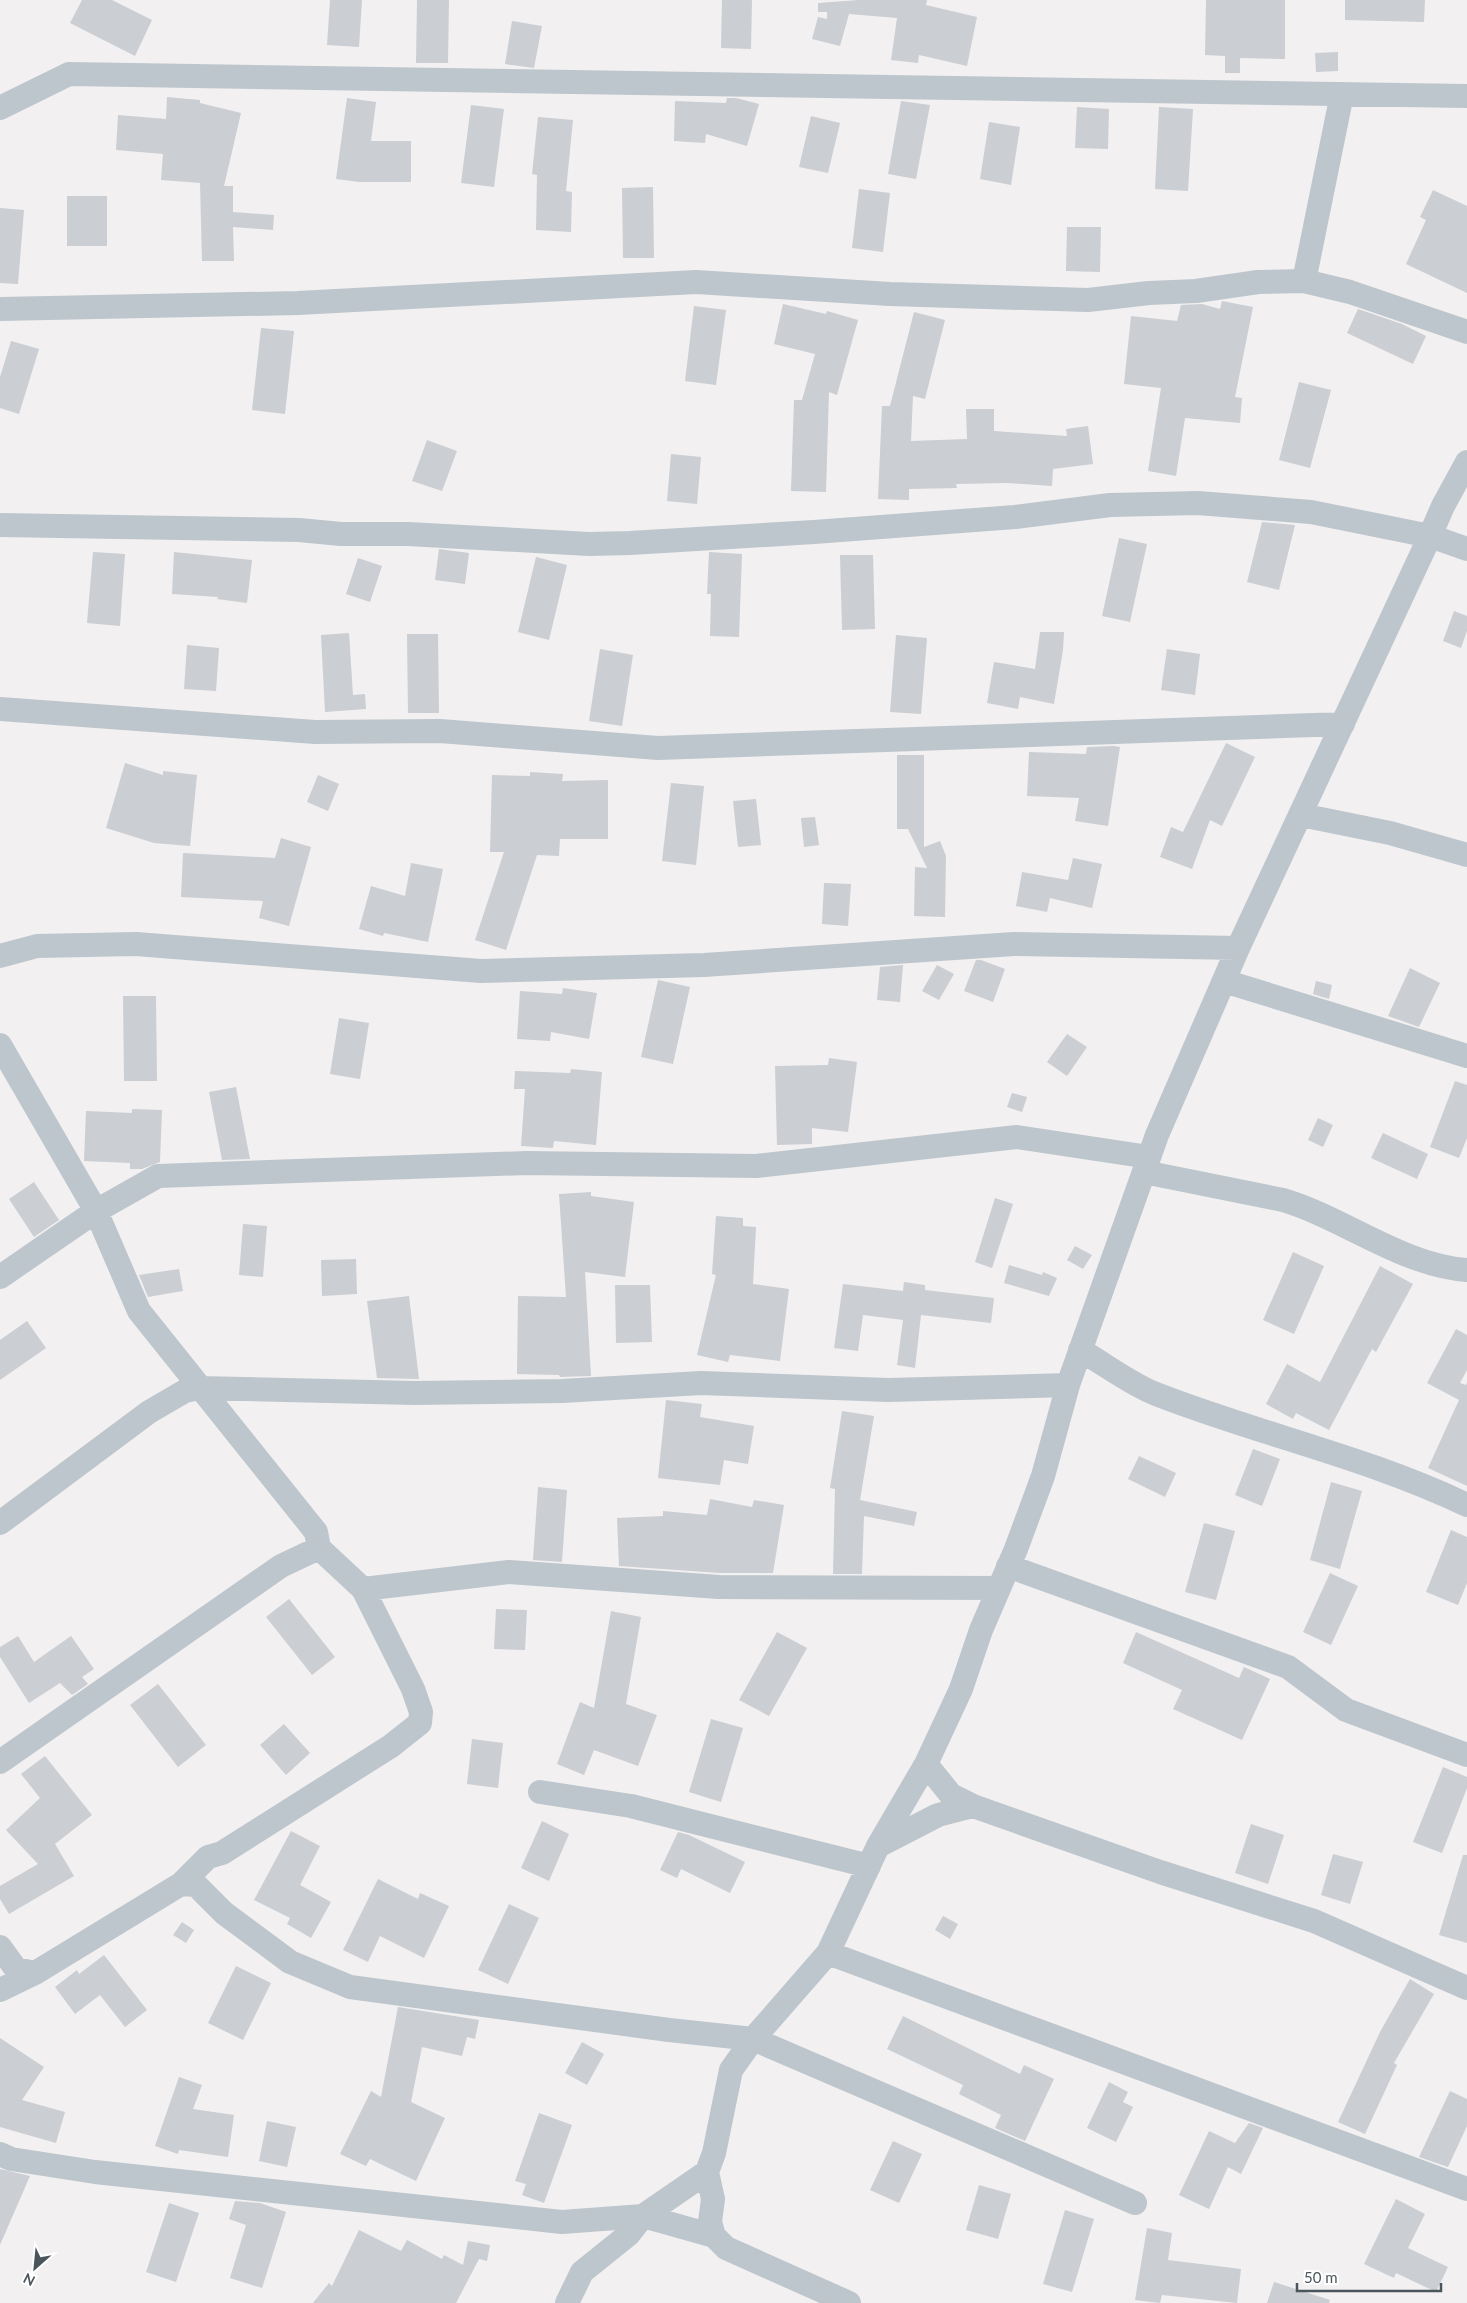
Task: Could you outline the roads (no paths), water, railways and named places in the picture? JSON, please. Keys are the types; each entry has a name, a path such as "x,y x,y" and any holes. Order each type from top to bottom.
{"street":[{"path":"0,108 69,74 1467,96"},
{"path":"1304,282 1342,94"},
{"path":"0,309 298,303 696,282 890,294 1088,300 1149,293 1196,291 1258,282 1304,282 1350,292 1467,332"},
{"path":"849,2303 743,2257 726,2248 714,2236 710,2222 713,2200 707,2172 714,2153 730,2070 753,2038 828,1953 874,1856 926,1764 961,1689 980,1630 1008,1566 1043,1476 1068,1385 1146,1165 1238,948 1443,506 1467,462"},
{"path":"0,525 299,530 341,534 408,534 589,544 814,532 1015,517 1110,505 1198,503 1311,512 1430,536 1467,549"},
{"path":"0,710 316,732 440,731 658,748 1343,724"},
{"path":"1301,815 1390,833 1467,855"},
{"path":"0,956 37,946 136,944 481,971 704,965 1014,944 1238,948"},
{"path":"1224,982 1467,1056"},
{"path":"0,1045 96,1211 139,1311 316,1532 319,1548 363,1590 413,1689 420,1712 420,1723 391,1746 222,1853 208,1857 181,1884 35,1973 0,1990"},
{"path":"0,1277 96,1211 158,1176 526,1163 756,1166 1017,1137 1146,1165 1304,1206 1374,1242 1420,1259 1467,1270"},
{"path":"1080,1350 1154,1393 1324,1449 1433,1488 1467,1505"},
{"path":"0,1523 149,1412 186,1391 199,1388 414,1393 562,1391 701,1383 888,1390 1068,1385"},
{"path":"0,1762 281,1566 319,1548"},
{"path":"1008,1566 1288,1667 1346,1710 1467,1755"},
{"path":"363,1590 509,1572 719,1587 999,1588"},
{"path":"926,1764 951,1795 973,1806 1160,1872 1314,1921 1467,1988"},
{"path":"540,1792 631,1806 874,1856 938,1814 973,1806"},
{"path":"181,1884 196,1885 224,1913 290,1962 350,1987 640,2027 753,2038 1135,2203"},
{"path":"0,1947 16,1969 35,1973"},
{"path":"828,1953 1467,2189"},
{"path":"0,2154 11,2158 95,2172 460,2213 562,2222 643,2216 714,2236"},
{"path":"567,2303 582,2272 628,2236 643,2216 707,2172"}]}
